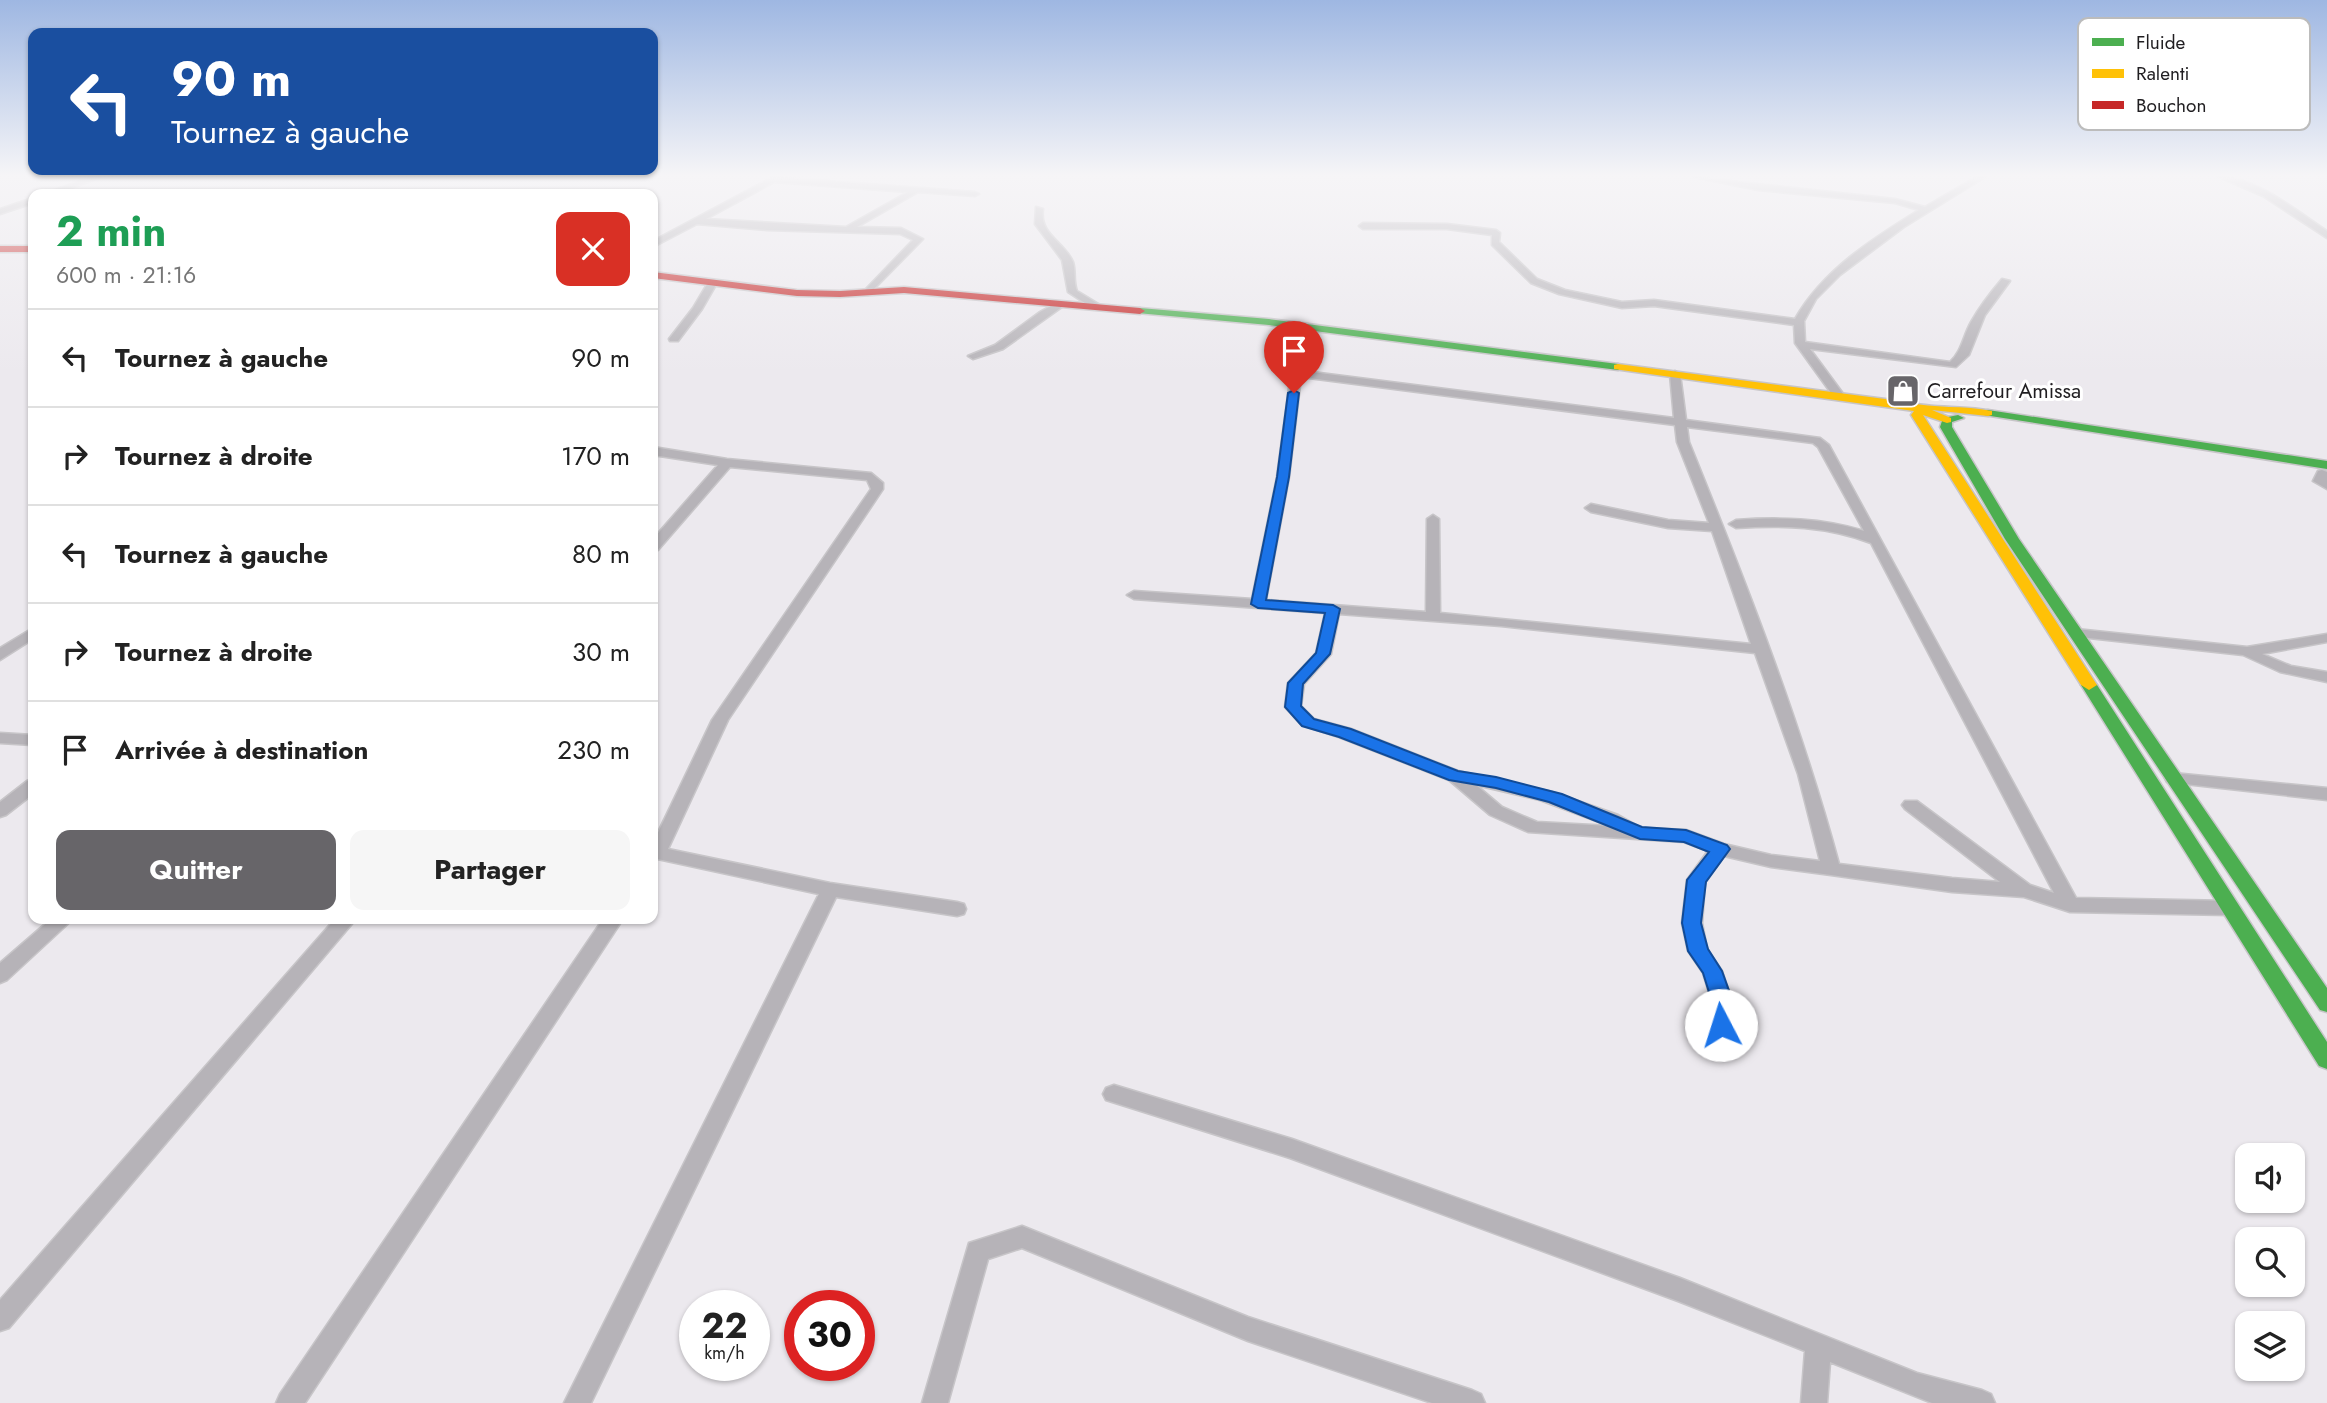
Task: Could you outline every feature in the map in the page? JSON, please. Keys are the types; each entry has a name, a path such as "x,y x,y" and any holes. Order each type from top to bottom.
{"street":[{"path":"868,292 916,242"},
{"path":"1052,242 1067,259 1071,272 1069,285 1074,293 1097,307"},
{"path":"1495,242 1534,281 1562,292 1622,305 1654,303 1800,323"},
{"path":"1838,395 1800,342 1800,323 1806,306 1830,277 1874,242"},
{"path":"0,249 28,249"},
{"path":"658,276 742,288 811,294 904,290 1269,322 1838,395 1920,410 1947,420 1972,418 2021,424 2326,475"},
{"path":"1802,345 1952,365 1964,355 1968,335 2005,281"},
{"path":"674,339 697,309 712,283"},
{"path":"973,356 999,348 1043,314 1061,304"},
{"path":"1258,604 1283,477 1296,373 1816,440 1823,445 1876,540 2070,905"},
{"path":"1675,374 1683,442 1806,774 1831,869"},
{"path":"1920,410 1945,408 2018,416 2326,475"},
{"path":"1920,410 1918,420 2327,1060"},
{"path":"1947,420 1945,427 2012,539 2327,1004"},
{"path":"658,452 727,463 871,477 877,483 877,489 720,720 658,847"},
{"path":"658,541 727,463"},
{"path":"1591,508 1668,524 1717,528"},
{"path":"1433,519 1433,617"},
{"path":"1737,524 1784,520 1830,524 1876,540"},
{"path":"1134,595 1433,617 1761,649"},
{"path":"1333,609 1323,654 1296,683 1293,707 1308,722 1345,733 1455,776 1496,782 1556,798 1640,833"},
{"path":"2076,634 2246,651 2327,638"},
{"path":"0,654 28,635"},
{"path":"2246,651 2270,665 2290,672 2327,677"},
{"path":"0,738 28,740"},
{"path":"1455,776 1496,811 1534,828 1686,836 1720,849 1771,861 1952,885 2025,890 2070,905 2230,908"},
{"path":"2173,778 2327,794"},
{"path":"0,811 28,789"},
{"path":"1912,805 2025,890"},
{"path":"1720,849 1696,880 1692,923 1698,951 1712,971 1723,1002 1721,1025"},
{"path":"658,856 830,890 957,909"},
{"path":"577,1403 830,890"},
{"path":"0,975 57,924"},
{"path":"0,1319 342,924"},
{"path":"289,1403 610,924"},
{"path":"1114,1094 1292,1149 1681,1290 1917,1386 1982,1403"},
{"path":"935,1403 978,1251 1022,1237 1248,1329 1472,1403"},
{"path":"1814,1403 1818,1344"}],"traffic: fast":[{"path":"1140,311 1269,322 1618,367"},
{"path":"1988,413 2327,465"},
{"path":"1958,418 1947,420 1946,427 2012,539 2327,1004"},
{"path":"2089,685 2327,1060"}],"traffic: slow":[{"path":"1618,367 1908,405 1947,420"},
{"path":"1988,413 1932,407 1920,410 1917,415 2089,685"}],"traffic: jam":[{"path":"0,249 28,249"},
{"path":"658,276 797,293 840,294 904,290 1140,311"}],"place":[{"name":"Carrefour Amissa","path":"1903,391"}],"route":[{"path":"1294,393 1283,477 1258,604 1333,609 1323,654 1296,683 1293,707 1308,722 1345,733 1455,776 1496,782 1556,798 1640,833 1686,836 1720,849 1696,880 1692,923 1698,951 1712,971 1723,1002 1721,1025"}]}
